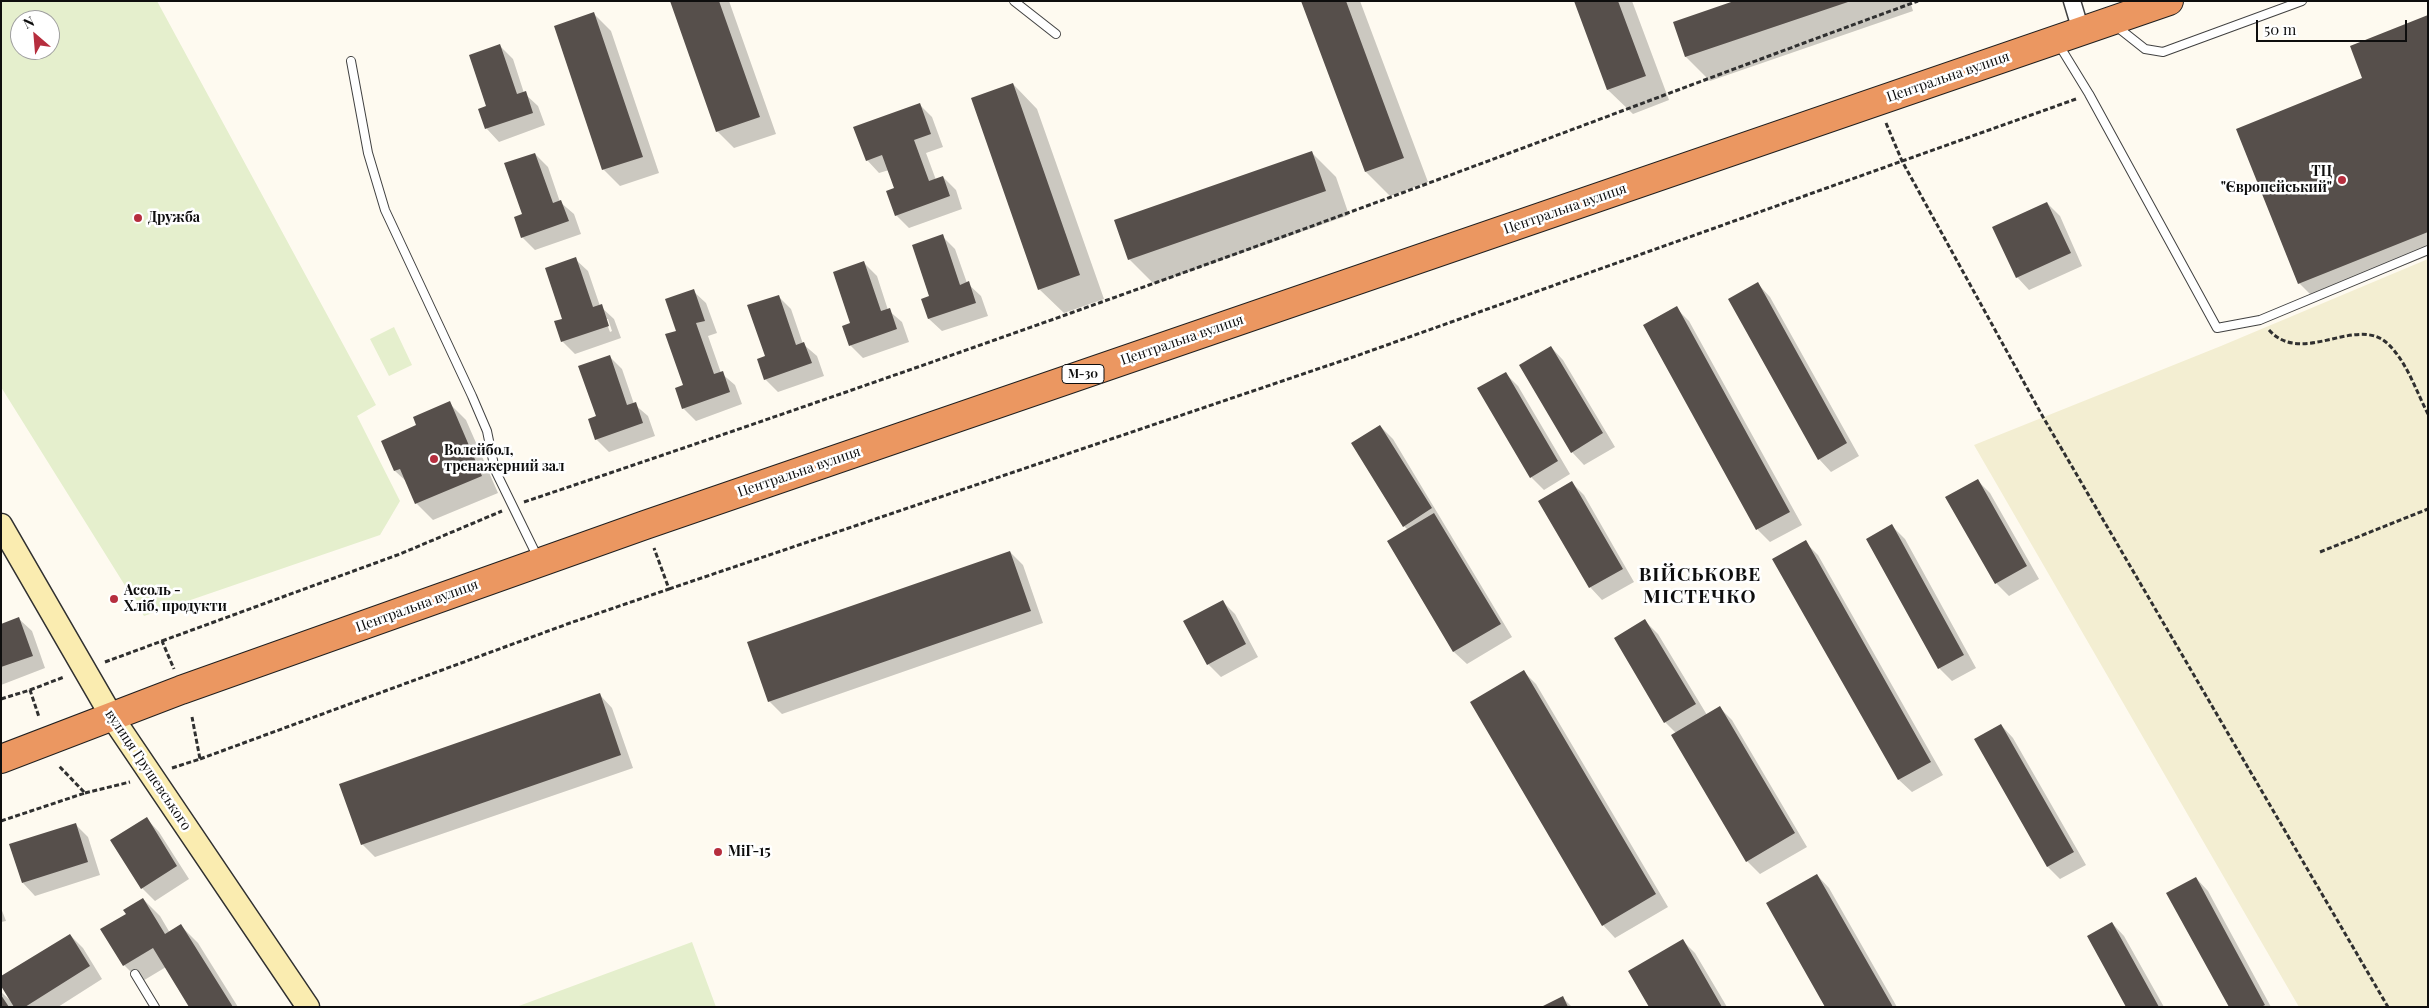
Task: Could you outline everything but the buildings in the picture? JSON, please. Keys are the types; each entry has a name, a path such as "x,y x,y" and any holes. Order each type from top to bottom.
{"highway":[{"name":"Центральна вулиця","path":"1,759 540,562 2169,1"}],"street":[{"path":"2072,1 2081,31"},
{"name":"вулиця Грушевського","path":"1,525 112,717 308,1007"}],"lane":[{"path":"1014,1 1056,34"},
{"path":"2121,16 2145,49 2163,52 2302,1"},
{"path":"2055,39 2089,94 2217,328 2260,320 2428,250"},
{"path":"351,61 368,153 385,210 488,431 495,470 540,562"},
{"path":"135,974 155,1007"}],"path":[{"path":"104,662 400,554 512,506 832,398 1094,304 1354,210 1667,92 1918,1"},
{"path":"171,769 570,623 1356,356 2089,94"},
{"path":"1877,101 1902,161 2044,417 2388,1007"},
{"path":"2260,320 2272,334 2285,341 2300,344 2321,343 2350,335 2369,336 2387,343 2402,361 2428,414"},
{"path":"2320,552 2428,509"},
{"path":"654,548 669,589"},
{"path":"162,641 174,671"},
{"path":"1,700 69,675"},
{"path":"30,690 39,716"},
{"path":"192,717 200,759"},
{"path":"58,764 85,793"},
{"path":"1,821 85,793 136,780"}],"shaded area":[{"path":"2428,259 2428,1007 2299,1007 1974,445 2221,346"}],"green space":[{"name":"Дружба","path":"1,1 157,1 376,405 357,416 400,501 380,535 144,616 1,387"},
{"path":"394,327 412,365 389,376 370,339"},
{"path":"692,942 716,1007 516,1007"}],"place":[{"name":"ТЦ \"Європейський\"","path":"2342,180"},
{"name":"Дружба","path":"138,218"},
{"name":"Волейбол, тренажерний зал","path":"434,459"},
{"name":"Ассоль - Хліб, продукти","path":"114,599"},
{"name":"МіГ-15","path":"718,852"}],"district":[{"name":"ВІЙСЬКОВЕ МІСТЕЧКО","path":"1700,586"}]}
